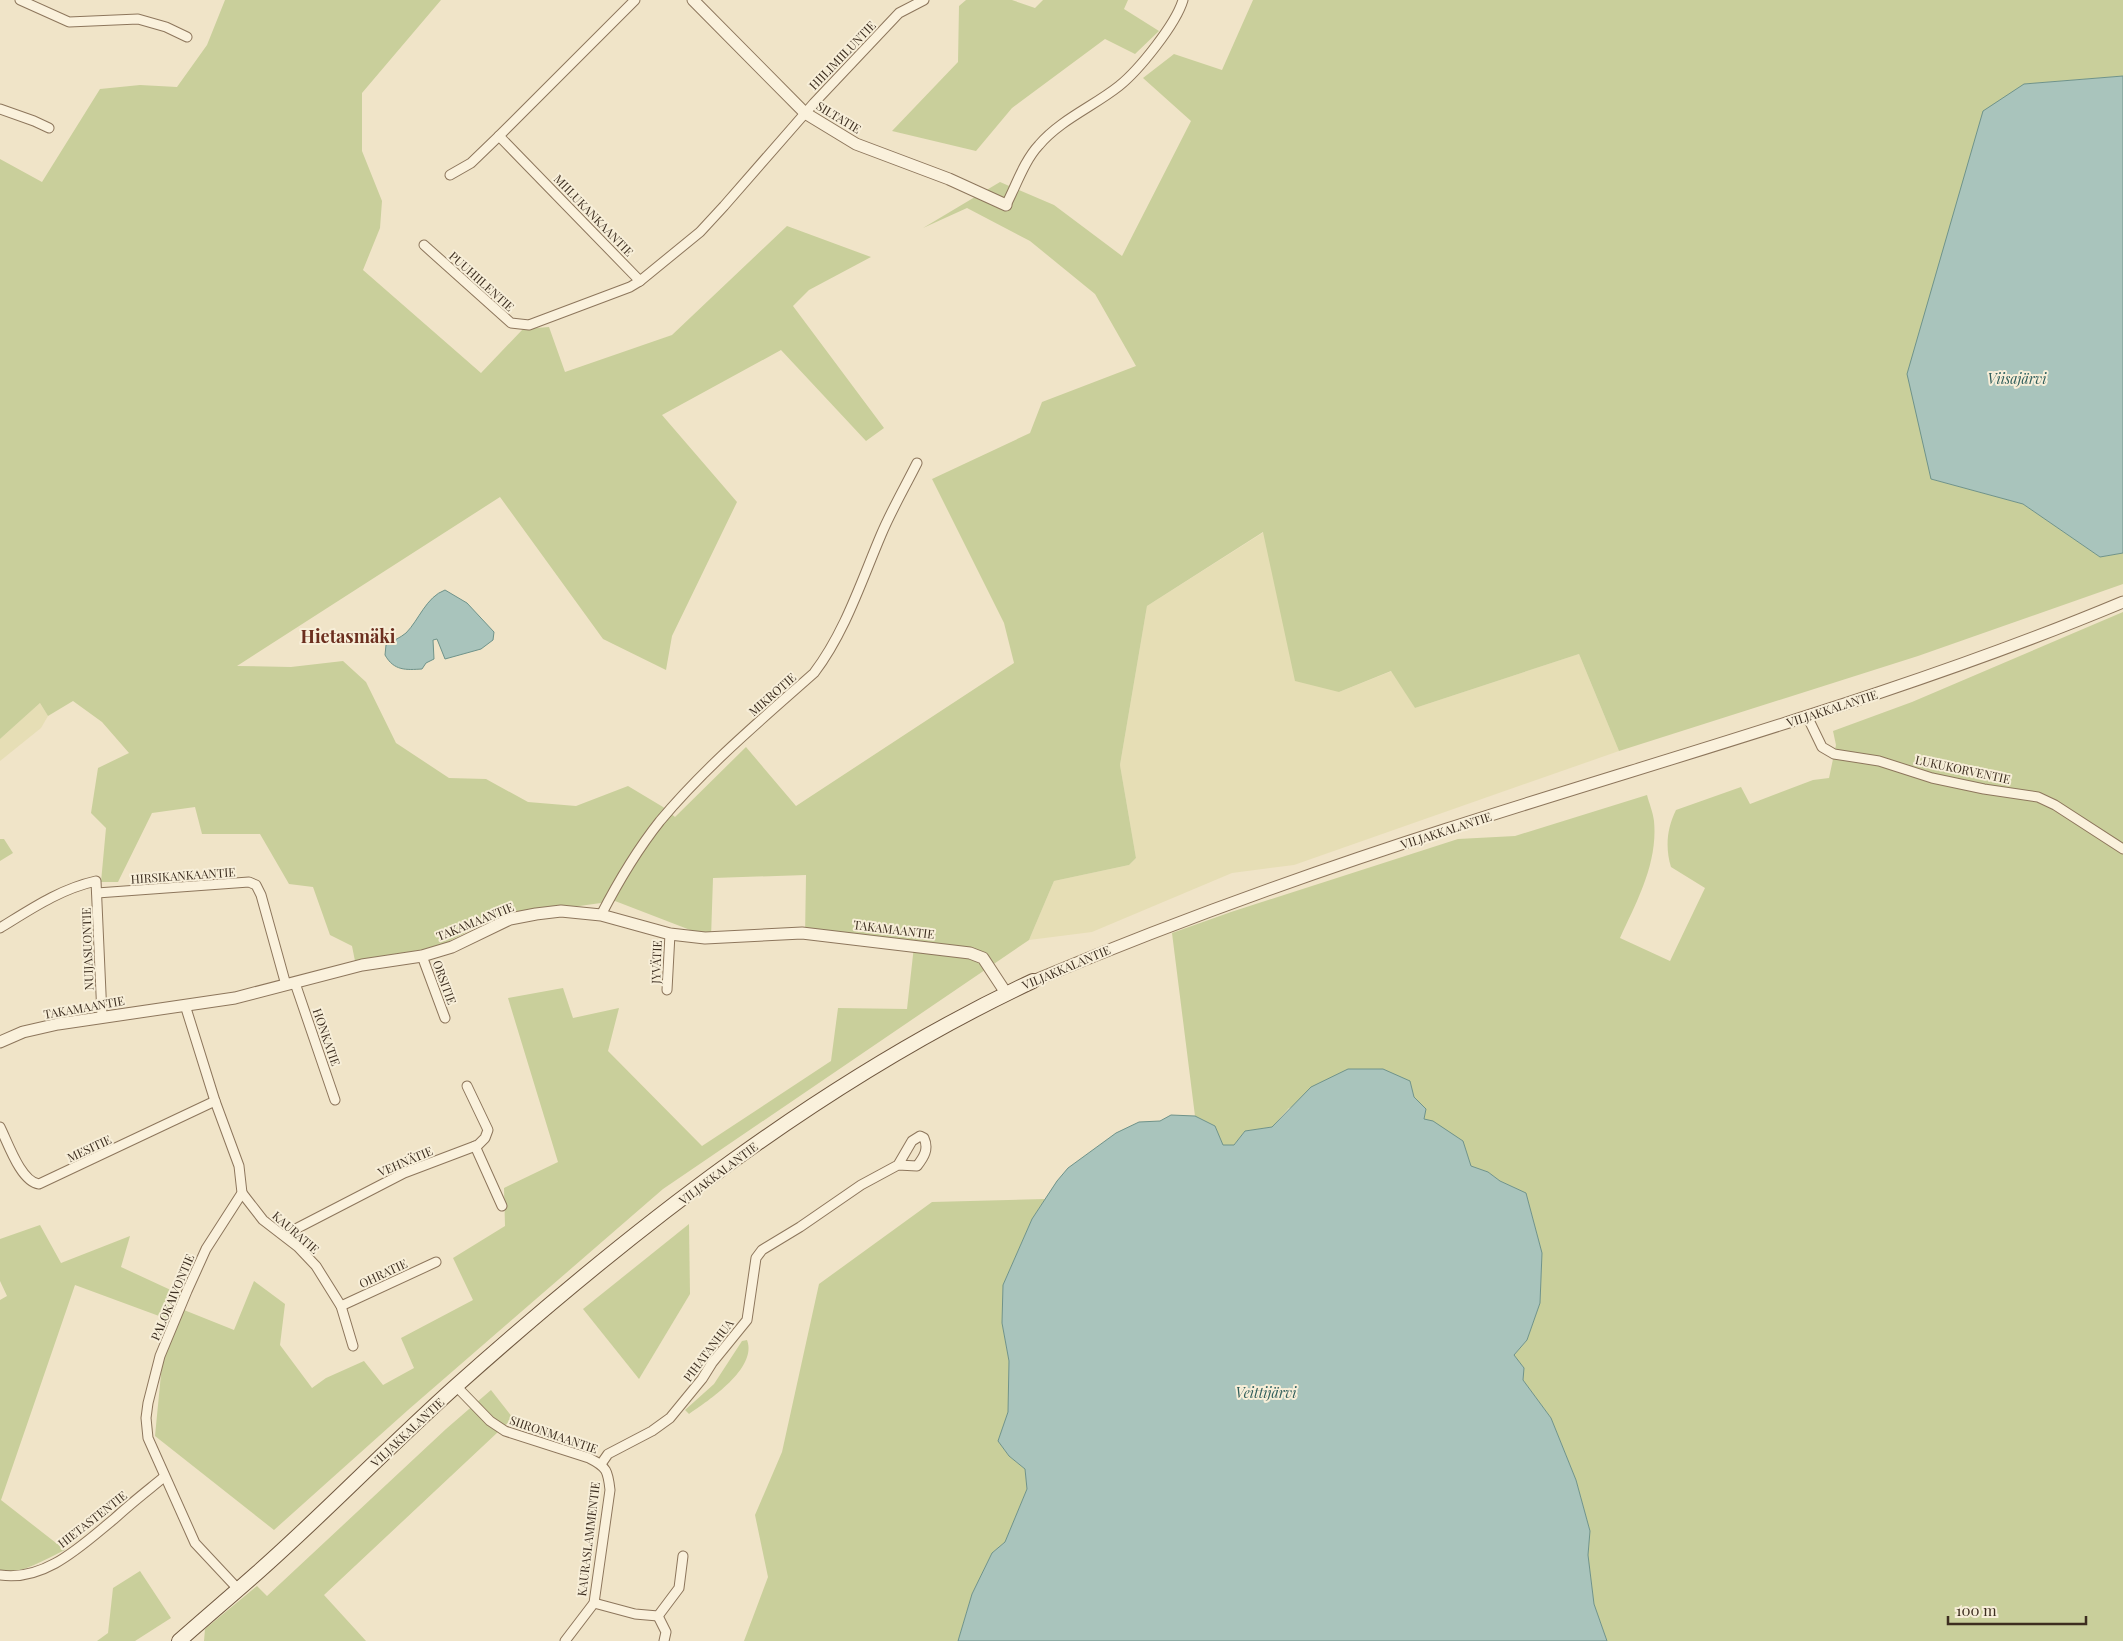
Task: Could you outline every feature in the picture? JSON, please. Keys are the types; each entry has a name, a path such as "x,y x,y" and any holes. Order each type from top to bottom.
{"main road":[{"name":"VILJAKKALANTIE","path":"179,1641 238,1589 456,1386 599,1265 736,1157 872,1068 932,1032 1033,981"}],"street":[{"path":"20,0 70,22 138,19 166,27 187,37"},
{"path":"450,176 470,163 499,136 635,0"},
{"name":"SILTATIE","path":"693,0 805,113 856,144 949,179 1006,206"},
{"name":"HIILIMIILUNTIE","path":"805,113 899,13 924,0"},
{"path":"1006,206 1038,145 1057,129 1120,86 1132,75 1169,27 1183,0"},
{"path":"0,109 49,128"},
{"path":"640,280 700,232 805,113"},
{"name":"MIILUKANKAANTIE","path":"499,136 640,280"},
{"name":"PUUHIILENTIE","path":"424,245 510,323 522,326 630,287 640,280"},
{"name":"MIKROTIE","path":"601,915 623,873 660,822 705,772 814,673 827,656 839,634 882,533 917,463"},
{"name":"VILJAKKALANTIE","path":"1033,981 1128,941 1242,898 1448,829 1916,680 2123,602"},
{"name":"LUKUKORVENTIE","path":"1807,716 1822,747 1834,754 1879,761 1932,778 1984,789 2038,797 2055,805 2123,849"},
{"name":"NUIJASUONTIE","path":"0,928 47,899 81,884 96,881 102,1016"},
{"name":"HIRSIKANKAANTIE","path":"97,893 249,882 256,885 290,984"},
{"name":"TAKAMAANTIE","path":"0,1042 23,1032 102,1016 235,998 362,965 422,956 452,947 510,919 561,911 601,915 670,934 704,938 802,934 970,953 983,958 1006,993"},
{"name":"JYVÄTIE","path":"667,990 670,934"},
{"name":"ORSITIE","path":"422,956 445,1018"},
{"name":"HONKATIE","path":"290,984 335,1100"},
{"path":"185,1005 215,1102 239,1166 242,1193"},
{"path":"467,1086 488,1130 485,1138 475,1146 502,1206"},
{"name":"MESITIE","path":"0,1127 25,1177 32,1184 39,1184 215,1102"},
{"name":"VEHNÄTIE","path":"284,1235 404,1173 475,1146"},
{"name":"PIHATANHUA","path":"601,1464 608,1454 652,1431 670,1418 747,1320 756,1258 762,1250 800,1227 861,1185 898,1165"},
{"name":"KAURATIE","path":"242,1193 263,1220 284,1235 316,1266 341,1306 353,1346"},
{"name":"PALOKAIVONTIE","path":"238,1589 195,1543 148,1438 146,1418 160,1356 206,1249 242,1193"},
{"name":"OHRATIE","path":"341,1306 436,1262"},
{"name":"SIIRONMAANTIE","path":"456,1386 490,1421 505,1431 589,1458 601,1464"},
{"name":"KAURASLAMMENTIE","path":"564,1641 594,1602 610,1490 608,1472 601,1464"},
{"name":"HIETASTENTIE","path":"0,1575 8,1576 37,1572 74,1552 164,1477"},
{"path":"658,1616 679,1588 683,1556"},
{"path":"594,1602 635,1614 658,1616"},
{"path":"658,1616 666,1632 664,1641"}],"shaded area":[{"path":"1264,532 1339,692 1392,671 1415,708 1579,654 1619,751 1294,865 1232,873 1092,932 1029,940 1054,881 1129,865 1136,858 1120,765 1147,606"},
{"path":"40,703 48,716 41,728 0,761 0,739"}],"green space":[{"path":"225,0 441,0 362,93 362,151 382,201 380,228 363,270 481,373 523,329 549,327 565,372 672,335 787,226 871,257 809,290 793,306 884,428 866,441 781,350 662,415 737,502 672,636 666,670 603,639 500,497 237,666 291,667 343,661 366,682 396,743 449,778 486,779 528,802 576,806 628,786 663,807 675,817 746,747 796,806 1014,663 1004,623 932,479 1030,433 1042,402 1136,366 1095,294 1030,241 967,208 923,228 1000,182 1054,205 1122,256 1191,121 1143,78 1174,54 1222,70 1253,0 2123,0 2123,76 2024,84 1931,479 2023,504 2100,557 2123,553 2123,584 1918,656 1619,751 1579,654 1415,708 1391,671 1339,692 1295,681 1263,532 1147,606 1120,765 1136,858 1129,865 1054,881 1029,940 663,1189 408,1410 274,1530 155,1436 162,1364 178,1323 75,1285 1,1500 65,1550 25,1569 8,1572 0,1571 0,1300 7,1296 0,1281 0,1239 40,1225 61,1263 130,1236 121,1267 188,1298 184,1310 234,1330 254,1281 285,1304 280,1345 312,1388 326,1378 364,1361 383,1385 414,1368 401,1338 473,1300 453,1258 505,1226 504,1188 558,1162 508,998 563,988 573,1018 619,1008 608,1051 702,1146 831,1061 838,1008 907,1009 914,946 805,937 806,875 713,878 711,938 615,901 494,918 438,947 355,961 352,946 330,935 313,887 289,884 260,834 202,834 195,807 152,813 118,882 101,882 106,828 91,813 98,768 129,753 102,722 73,701 48,716 40,703 0,739 0,159 42,182 100,89 140,85 177,87 207,45"},
{"path":"966,0 1012,0 1035,8 1043,0 1128,0 1124,9 1159,31 1135,54 1105,39 1012,108 976,151 892,131 958,62 959,6"},
{"path":"2123,612 2123,1641 1607,1641 1594,1604 1588,1555 1590,1531 1576,1480 1551,1418 1523,1380 1524,1368 1514,1355 1527,1340 1540,1303 1542,1253 1526,1193 1500,1181 1488,1172 1471,1166 1463,1141 1424,1119 1426,1109 1414,1097 1410,1081 1289,1108 1272,1127 1245,1131 1234,1145 1223,1146 1215,1126 1195,1116 1172,933 1231,912 1458,839 1515,836 1647,795 1654,821 1653,852 1645,881 1620,938 1670,961 1705,888 1671,867 1668,838 1676,810 1741,787 1750,804 1813,780 1829,778 1836,745 1833,731 1912,702"},
{"path":"0,839 4,839 13,853 0,861"},
{"path":"1045,1199 1032,1219 1003,1285 1002,1323 1009,1361 1008,1412 998,1441 1009,1456 1025,1469 1027,1489 1005,1542 992,1553 972,1594 958,1641 744,1641 768,1577 755,1515 782,1452 819,1284 932,1202"},
{"path":"689,1224 690,1294 639,1379 583,1309"},
{"path":"747,1340 748,1351 745,1362 738,1372 719,1392 689,1414 685,1410 714,1384 742,1341"},
{"path":"491,1390 513,1418 324,1595 366,1641 204,1641 205,1629 257,1586 267,1596 446,1429"},
{"path":"140,1571 171,1618 135,1641 97,1641 108,1633 113,1588"}],"water":[{"name":"Viisajärvi","path":"2123,76 2123,553 2100,557 2023,504 1931,479 1907,374 1983,111 2024,84"},
{"path":"445,590 467,603 494,632 493,640 481,649 445,659 437,639 433,640 434,659 426,663 422,669 396,667 385,655 386,645 406,633 428,603 438,593"},
{"name":"Veittijärvi","path":"1348,1069 1383,1069 1410,1081 1414,1097 1426,1109 1424,1119 1433,1121 1463,1141 1471,1166 1488,1172 1500,1181 1526,1193 1542,1253 1540,1303 1527,1340 1514,1355 1524,1368 1523,1380 1551,1418 1576,1480 1590,1531 1588,1555 1594,1604 1607,1641 958,1641 972,1594 992,1553 1005,1542 1027,1489 1025,1469 1009,1456 998,1441 1008,1412 1009,1361 1002,1323 1003,1285 1032,1219 1057,1181 1068,1168 1116,1133 1139,1122 1160,1121 1171,1115 1195,1116 1215,1126 1223,1145 1234,1145 1245,1131 1272,1127 1311,1087"}],"district":[{"name":"Hietasmäki","path":"348,636"}]}
